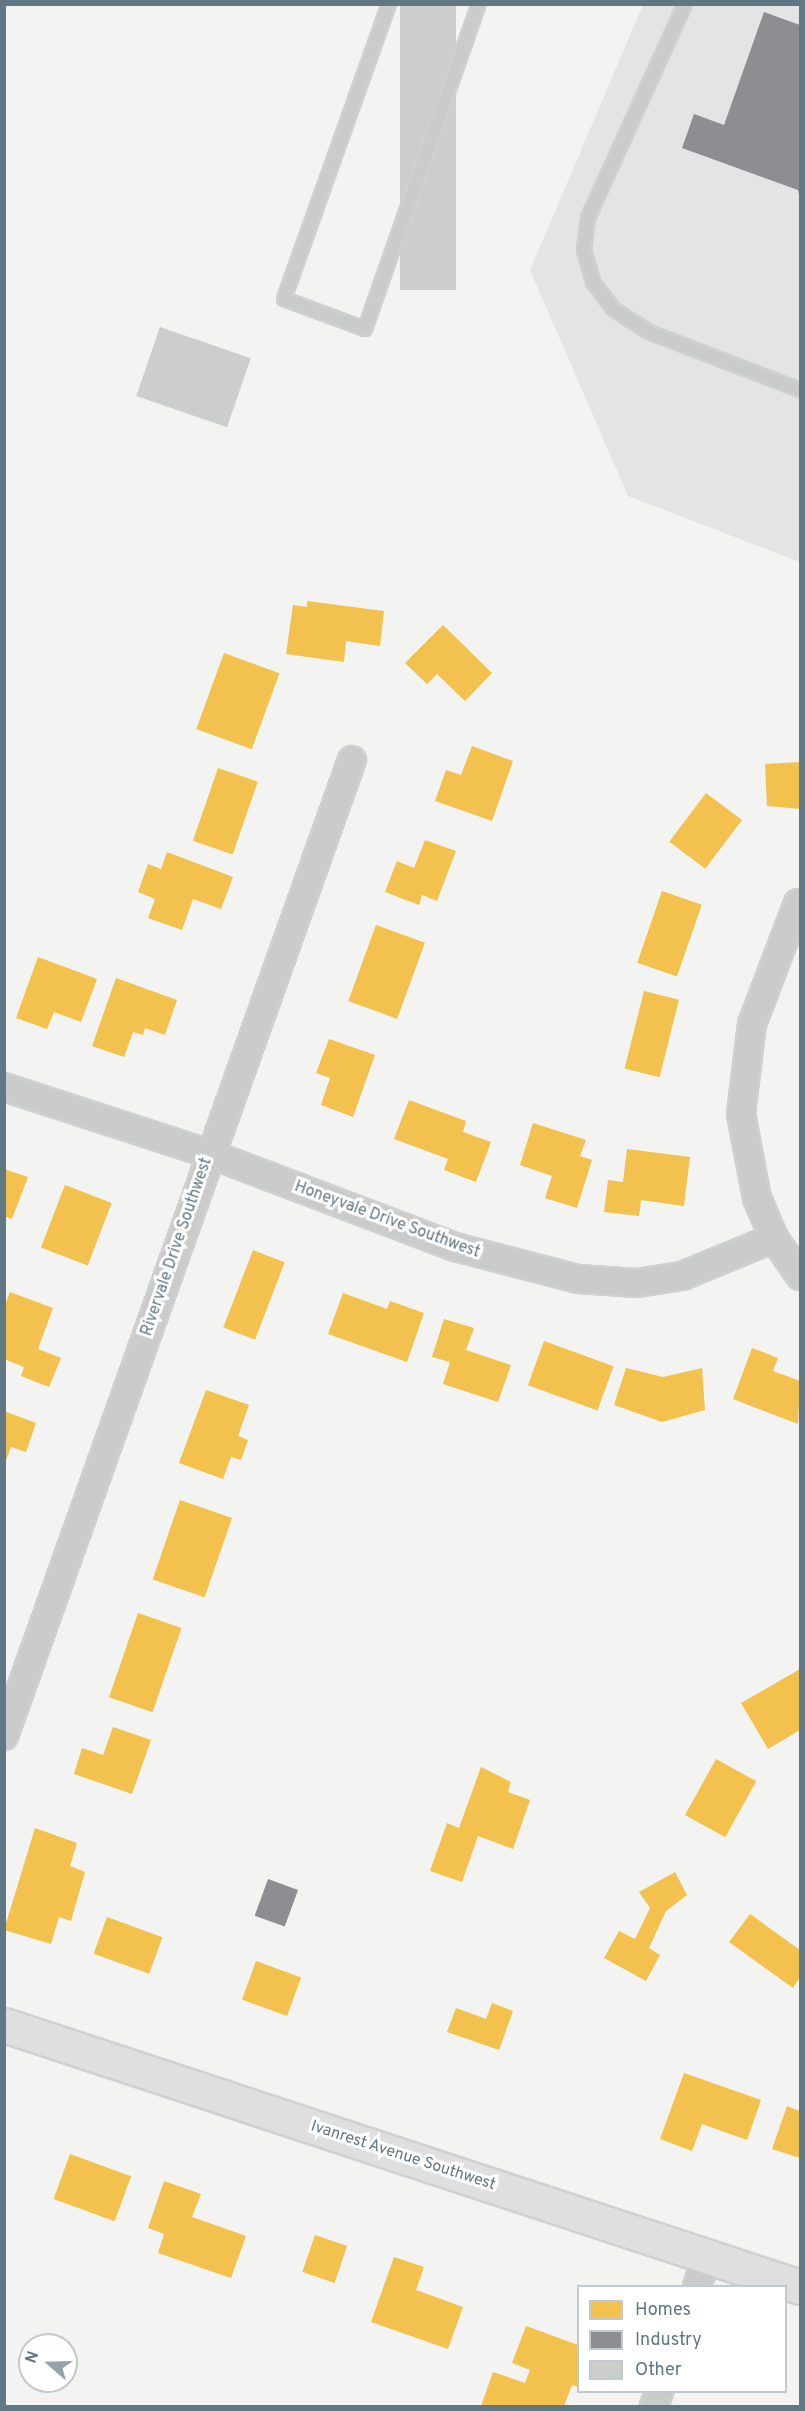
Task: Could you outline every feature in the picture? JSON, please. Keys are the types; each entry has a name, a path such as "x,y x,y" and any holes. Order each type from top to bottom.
{"street":[{"name":"Rivervale Drive Southwest","path":"4,1736 351,759"},
{"path":"798,903 761,993 742,1083 749,1167 774,1238 801,1276"},
{"name":"Honeyvale Drive Southwest","path":"4,1087 210,1154 455,1247 578,1279 637,1283 682,1276 774,1238"},
{"name":"Ivanrest Avenue Southwest","path":"4,2025 801,2287"},
{"path":"697,2285 708,2256"}],"lane":[{"path":"388,4 284,299 365,329 479,4"},
{"path":"685,4 588,218 584,250 593,282 613,309 649,332 801,390"}],"shaded area":[{"path":"643,5 800,5 800,562 628,496 530,270"}],"building: Homes":[{"path":"307,601 384,611 380,646 346,641 344,662 286,654 293,605 307,607"},
{"path":"443,625 492,673 465,701 437,674 427,684 405,663"},
{"path":"224,653 279,673 252,749 196,729"},
{"path":"472,746 513,761 492,821 435,801 446,770 461,775"},
{"path":"800,762 800,809 767,806 765,764"},
{"path":"218,768 258,782 233,854 193,841"},
{"path":"706,793 742,820 705,869 669,842"},
{"path":"425,840 456,851 437,901 422,895 419,905 385,892 397,861 414,868"},
{"path":"167,852 233,877 221,909 193,899 182,930 148,918 155,899 138,892 148,864 161,869"},
{"path":"662,891 702,905 677,977 637,963"},
{"path":"376,925 425,943 397,1019 348,1001"},
{"path":"38,957 97,979 81,1022 54,1012 47,1029 16,1018"},
{"path":"116,978 177,1000 165,1035 145,1028 143,1035 133,1032 124,1057 92,1046"},
{"path":"644,991 679,1000 660,1077 625,1069"},
{"path":"329,1039 375,1055 353,1117 321,1105 330,1078 316,1073"},
{"path":"409,1100 466,1121 463,1132 491,1142 476,1182 444,1170 448,1159 394,1139"},
{"path":"533,1123 586,1140 580,1156 592,1160 577,1208 545,1198 552,1176 520,1165"},
{"path":"627,1149 690,1157 684,1206 641,1200 639,1216 604,1212 608,1180 623,1182"},
{"path":"4,1169 28,1177 12,1219 4,1216"},
{"path":"65,1185 112,1203 88,1265 41,1248"},
{"path":"253,1250 285,1262 255,1340 223,1327"},
{"path":"10,1292 53,1308 38,1349 61,1358 49,1387 21,1376 24,1367 4,1359 4,1307"},
{"path":"343,1293 387,1309 390,1301 424,1313 407,1362 328,1334"},
{"path":"444,1319 474,1328 466,1350 511,1365 498,1402 443,1384 450,1362 432,1357"},
{"path":"544,1341 614,1366 597,1410 528,1385"},
{"path":"752,1348 778,1358 773,1371 800,1381 798,1424 733,1399"},
{"path":"626,1368 663,1377 702,1368 705,1410 662,1422 614,1405"},
{"path":"206,1390 249,1405 238,1436 248,1440 241,1460 231,1457 223,1479 179,1463"},
{"path":"4,1411 36,1423 26,1452 11,1447 5,1463"},
{"path":"180,1500 232,1518 205,1597 153,1579"},
{"path":"138,1613 181,1628 153,1712 109,1697"},
{"path":"800,1669 800,1730 768,1749 741,1703"},
{"path":"113,1727 151,1740 132,1794 74,1774 82,1748 103,1755"},
{"path":"716,1759 756,1781 725,1837 685,1815"},
{"path":"481,1767 511,1782 508,1792 530,1800 513,1849 478,1836 462,1882 430,1871 447,1823 459,1828"},
{"path":"35,1828 77,1843 70,1866 85,1872 71,1921 59,1917 51,1944 4,1930"},
{"path":"675,1872 687,1895 666,1911 649,1948 660,1955 646,1981 604,1958 619,1931 635,1939 650,1908 639,1892"},
{"path":"750,1914 800,1950 800,1977 793,1988 729,1942"},
{"path":"107,1917 162,1937 149,1974 94,1954"},
{"path":"256,1961 301,1977 287,2016 242,2000"},
{"path":"492,2003 513,2011 499,2050 447,2032 456,2008 486,2019"},
{"path":"684,2073 761,2100 747,2140 702,2124 692,2151 660,2139"},
{"path":"787,2106 800,2111 800,2158 772,2149"},
{"path":"70,2154 131,2176 115,2221 54,2199"},
{"path":"164,2181 201,2194 192,2217 246,2236 231,2278 158,2253 164,2234 148,2228"},
{"path":"315,2235 347,2246 334,2283 302,2272"},
{"path":"394,2257 424,2267 416,2290 463,2307 448,2349 371,2322"},
{"path":"526,2326 577,2345 577,2387 572,2385 564,2406 481,2406 493,2372 525,2383 530,2370 512,2363"}],"building: Industry":[{"path":"764,12 800,25 800,200 798,190 682,148 694,114 724,125"},
{"path":"268,1879 298,1890 285,1927 255,1916"}],"building: Other":[{"path":"400,4 456,4 456,290 400,290"},
{"path":"160,327 251,358 227,427 136,396"}]}
